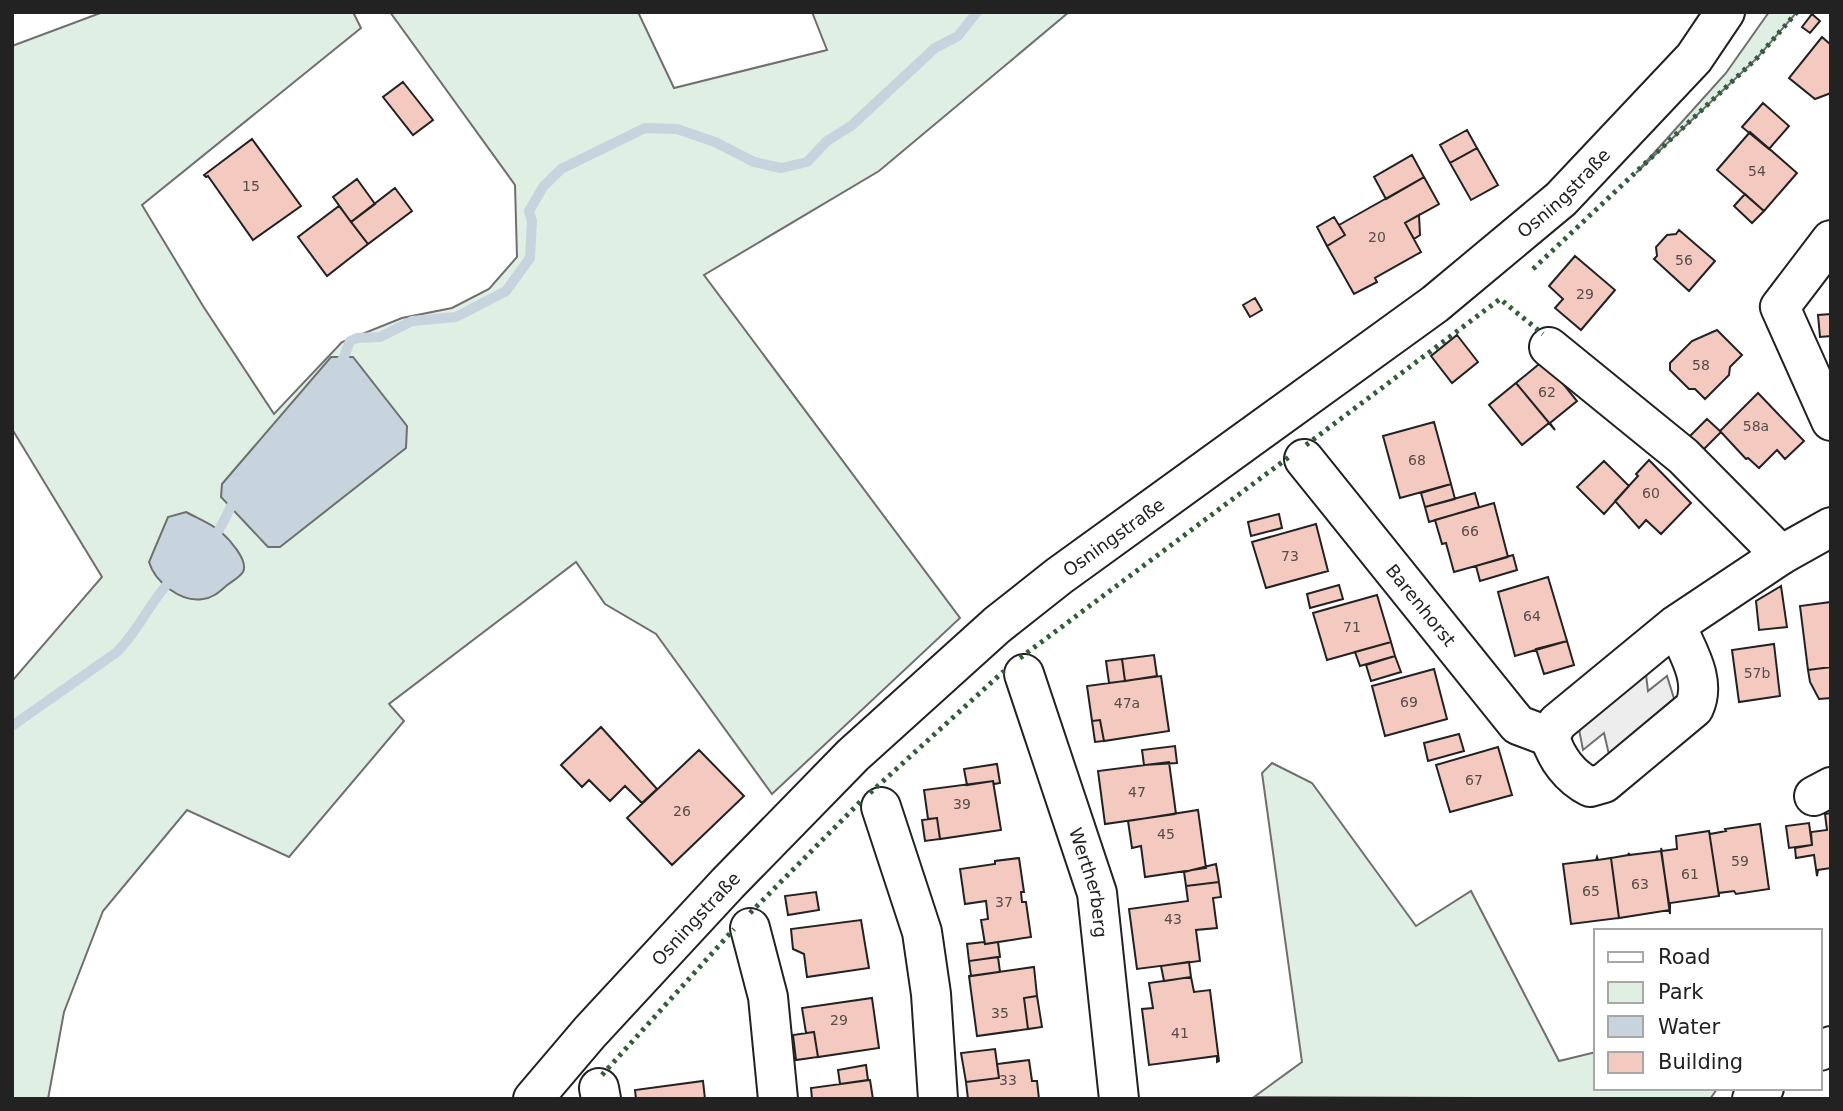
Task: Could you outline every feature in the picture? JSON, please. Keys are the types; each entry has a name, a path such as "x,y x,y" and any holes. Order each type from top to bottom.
{"street":[{"name":"Osningstraße","path":"533,1099 590,1032 728,883 853,755 1007,617 1434,304 1561,198 1693,58 1725,12"},
{"path":"1831,240 1780,307 1831,421"},
{"path":"1549,347 1683,456 1782,555"},
{"name":"Barenhorst","path":"1304,459 1518,725 1550,737"},
{"path":"1676,625 1699,679 1699,696 1693,708 1604,783 1590,787 1577,780 1554,752 1550,737 1557,723 1676,625 1782,555 1831,527"},
{"name":"Wertherberg","path":"1024,674 1097,893 1118,1099"},
{"path":"881,807 922,932 931,994 938,1099"},
{"path":"750,928 768,997 778,1099"}],"green space":[{"path":"103,12 353,12 361,28 142,205 203,306 274,414 342,342 402,318 452,308 489,289 517,257 515,185 390,12 638,12 674,88 827,50 812,12 1069,12 879,171 704,275 960,618 772,794 656,634 605,604 576,562 389,704 404,721 289,857 187,810 103,911 64,1012 48,1099 12,1099 12,681 102,577 12,429 12,46"},
{"path":"1769,12 1797,12 1757,58 1636,173 1726,73"},
{"path":"1272,763 1312,783 1416,926 1471,891 1559,1061 1594,1052 1594,1090 1716,1090 1710,1099 1254,1097 1302,1062 1262,773"}],"shaded area":[{"path":"1645,666 1648,691 1667,676 1676,705 1610,759 1604,733 1583,750 1577,719"}],"water":[{"path":"331,357 353,357 407,426 406,448 280,547 268,547 221,497 222,484"},
{"path":"186,512 220,531 237,550 243,562 240,576 207,598 186,598 170,590 157,577 149,562 168,517"}],"building":[{"path":"1812,14 1820,21 1810,33 1802,27"},
{"path":"1822,37 1831,45 1831,93 1815,99 1789,78"},
{"path":"403,82 433,120 413,135 383,97"},
{"path":"1763,103 1789,126 1769,149 1742,127"},
{"path":"1467,130 1477,148 1450,163 1440,145"},
{"path":"1750,132 1797,173 1764,211 1717,170"},
{"path":"252,139 301,206 253,240 208,176 204,175"},
{"path":"1477,148 1498,185 1471,200 1450,163"},
{"path":"1412,155 1424,177 1386,199 1374,177"},
{"path":"1424,177 1439,204 1405,223 1421,252 1375,278 1377,282 1354,294 1327,246 1345,235 1339,225"},
{"path":"357,179 375,204 351,222 333,197"},
{"path":"395,188 412,211 368,244 351,222"},
{"path":"1745,194 1764,211 1752,223 1734,206"},
{"path":"339,206 368,244 327,276 298,237"},
{"path":"1419,215 1420,235 1414,239 1405,223"},
{"path":"1334,217 1345,235 1327,246 1317,227"},
{"path":"1679,230 1715,261 1689,291 1654,259 1657,256 1656,247 1667,235 1676,234"},
{"path":"1575,256 1615,290 1581,330 1555,308 1563,299 1549,286"},
{"path":"1255,298 1262,310 1250,317 1243,305"},
{"path":"1831,314 1831,336 1820,337 1818,315"},
{"path":"1717,330 1742,355 1730,367 1729,375 1705,399 1695,389 1689,389 1670,370 1670,363 1692,341"},
{"path":"1457,335 1478,362 1452,383 1431,356"},
{"path":"1544,360 1577,401 1550,423 1555,430 1516,383"},
{"path":"1516,383 1555,430 1549,423 1522,445 1489,405"},
{"path":"1758,393 1804,441 1785,459 1777,450 1759,468 1746,459 1720,431"},
{"path":"1707,419 1721,432 1697,456 1683,443"},
{"path":"1434,422 1451,484 1400,498 1383,436"},
{"path":"1649,460 1691,503 1661,534 1646,520 1639,528 1615,501"},
{"path":"1604,461 1629,486 1604,514 1577,487"},
{"path":"1451,484 1455,499 1425,507 1421,493"},
{"path":"1475,493 1479,507 1429,522 1425,507"},
{"path":"1494,503 1508,557 1454,572 1446,543 1442,544 1435,520"},
{"path":"1279,514 1282,528 1251,536 1248,522"},
{"path":"1316,524 1328,571 1266,588 1252,542"},
{"path":"1513,555 1517,570 1480,581 1476,566"},
{"path":"1548,577 1567,641 1515,656 1498,592"},
{"path":"1339,585 1343,599 1310,608 1307,594"},
{"path":"1781,586 1787,627 1759,630 1756,601"},
{"path":"1377,595 1391,642 1327,660 1313,613"},
{"path":"1831,602 1831,667 1808,670 1800,606"},
{"path":"1567,641 1574,665 1544,674 1536,649"},
{"path":"1391,642 1395,656 1360,666 1355,652"},
{"path":"1774,644 1780,696 1739,702 1732,650"},
{"path":"1154,655 1157,676 1125,681 1122,659"},
{"path":"1395,656 1401,672 1371,681 1366,665"},
{"path":"1122,659 1125,681 1109,683 1106,661"},
{"path":"1831,667 1831,698 1819,699 1810,682 1808,670"},
{"path":"1434,669 1447,719 1385,736 1372,686"},
{"path":"1161,676 1169,731 1104,741 1100,720 1092,721 1087,686"},
{"path":"1100,720 1104,741 1095,742 1092,721"},
{"path":"601,727 657,789 642,803 625,786 610,801 589,780 582,787 561,765"},
{"path":"1459,734 1464,751 1428,761 1424,743"},
{"path":"1175,746 1177,763 1144,765 1142,750"},
{"path":"1498,747 1512,795 1450,812 1436,765"},
{"path":"699,750 744,796 672,865 627,818"},
{"path":"1169,762 1176,814 1105,824 1098,771"},
{"path":"997,764 1000,783 994,784 993,781 967,785 964,769"},
{"path":"993,781 1001,830 940,839 937,818 928,819 924,790"},
{"path":"1198,810 1206,868 1145,877 1141,846 1132,848 1128,821"},
{"path":"1831,813 1831,868 1818,870 1817,876 1814,855 1796,858 1795,848 1812,845 1811,832 1827,830 1825,814"},
{"path":"937,818 940,839 925,841 922,820"},
{"path":"1809,823 1812,845 1789,848 1786,826"},
{"path":"1760,824 1769,889 1736,894 1734,891 1719,893 1719,896 1709,831 1710,834"},
{"path":"1709,831 1719,896 1670,903 1670,914 1661,848 1662,851 1677,849 1676,836"},
{"path":"1661,851 1670,910 1619,918 1611,858 1629,853"},
{"path":"1597,857 1598,860 1611,858 1619,918 1571,924 1563,864 1596,860"},
{"path":"1019,858 1024,892 1021,892 1022,902 1026,902 1031,937 985,944 981,920 988,919 986,901 965,904 960,869"},
{"path":"1216,864 1219,882 1186,886 1184,872"},
{"path":"1219,882 1221,897 1213,898 1217,928 1196,930 1200,961 1137,969 1129,909 1188,901 1186,886"},
{"path":"816,892 819,910 788,915 785,896"},
{"path":"861,920 869,968 807,977 804,954 793,949 791,929"},
{"path":"998,942 1000,957 969,961 967,944"},
{"path":"998,957 1000,972 971,976 969,961"},
{"path":"1189,962 1191,977 1164,981 1161,966"},
{"path":"1034,967 1037,996 1024,998 1028,1029 977,1036 969,976"},
{"path":"1191,977 1194,992 1210,990 1219,1061 1217,1062 1217,1056 1149,1065 1142,1009 1153,1008 1149,983"},
{"path":"1037,996 1042,1027 1028,1029 1024,998"},
{"path":"872,998 879,1048 818,1057 814,1032 806,1033 802,1008"},
{"path":"814,1032 818,1057 796,1060 793,1035"},
{"path":"995,1049 999,1078 966,1082 961,1053"},
{"path":"1029,1060 1032,1081 1037,1081 1039,1099 968,1099 966,1082 999,1078 997,1064"},
{"path":"866,1065 868,1080 840,1084 838,1070"},
{"path":"870,1080 873,1099 812,1099 811,1088"},
{"path":"703,1081 705,1099 636,1099 635,1090"}],"waterway":[{"path":"337,367 350,341 380,337 412,321 456,317 506,291 530,258 532,221 529,211 543,187 561,169 645,128 677,129 715,142 754,162 781,168 807,162 827,141 851,126 935,48 958,36 977,12"},
{"path":"212,539 238,496"},
{"path":"12,726 117,652 174,577"}],"hedge":[{"path":"1533,269 1757,58 1797,12"},
{"path":"1306,445 1500,299 1543,334"},
{"path":"1020,658 1289,457"},
{"path":"870,793 1004,671"},
{"path":"750,913 863,799"},
{"path":"602,1075 734,929"}]}
